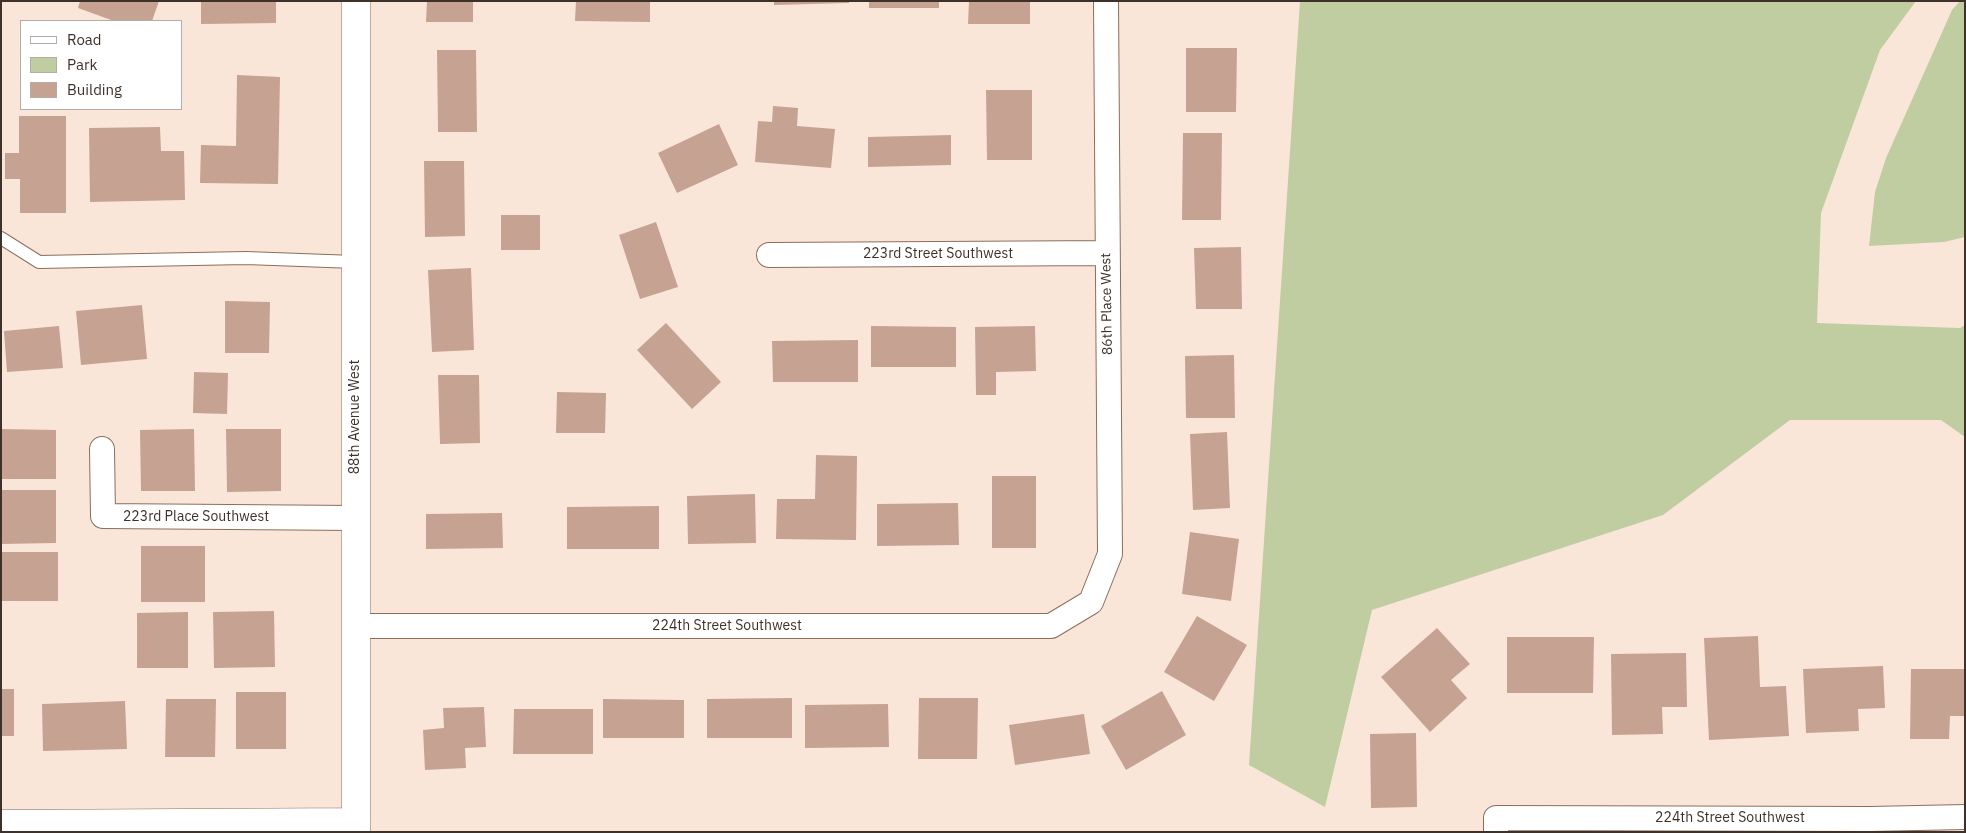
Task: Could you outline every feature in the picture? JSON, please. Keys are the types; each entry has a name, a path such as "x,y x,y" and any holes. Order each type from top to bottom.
{"street":[{"name":"88th Avenue West","path":"356,1 356,827"},
{"name":"86th Place West","path":"1091,602 1110,554 1106,1"},
{"name":"223rd Street Southwest","path":"769,255 1107,253"},
{"name":"223rd Place Southwest","path":"102,450 103,516 355,518"},
{"name":"224th Street Southwest","path":"356,626 1051,626 1091,602"},
{"name":"224th Street Southwest","path":"1496,825 1870,825 1965,816"},
{"path":"1,824 356,827"}],"lane":[{"path":"1,238 39,262 246,258 355,262"}],"green space":[{"path":"1300,1 1916,1 1880,50 1821,213 1817,323 1960,328 1965,325 1965,437 1941,420 1790,420 1663,515 1372,610 1325,807 1249,765"},
{"path":"1960,1 1965,1 1965,237 1944,242 1869,246 1875,192 1886,158 1952,10"}],"building":[{"path":"80,1 159,1 152,20 111,20 78,8"},
{"path":"201,1 276,1 276,23 201,24"},
{"path":"427,1 473,1 473,22 426,22"},
{"path":"576,1 650,1 650,22 575,21"},
{"path":"774,1 849,1 849,3 774,5"},
{"path":"869,1 939,1 939,8 869,8"},
{"path":"969,1 1030,1 1030,24 968,24"},
{"path":"1186,48 1237,48 1236,112 1186,112"},
{"path":"437,50 476,50 477,132 438,132"},
{"path":"237,75 280,77 278,184 200,183 201,145 236,146"},
{"path":"986,90 1032,90 1032,160 987,160"},
{"path":"773,106 798,108 797,126 835,129 831,168 755,162 758,121 772,122"},
{"path":"19,116 66,116 66,213 20,213 20,179 5,179 5,153 19,153"},
{"path":"719,124 738,165 677,193 658,153"},
{"path":"160,127 161,151 184,151 185,200 90,202 89,128"},
{"path":"1183,133 1222,133 1221,220 1182,220"},
{"path":"951,135 951,165 868,167 868,137"},
{"path":"424,161 464,161 465,236 425,237"},
{"path":"501,215 540,215 540,250 501,250"},
{"path":"656,222 678,287 640,299 619,235"},
{"path":"1241,247 1242,309 1196,309 1194,248"},
{"path":"471,268 474,350 432,352 428,270"},
{"path":"225,301 270,302 269,353 225,353"},
{"path":"142,305 147,359 81,365 76,311"},
{"path":"666,323 721,382 692,409 637,350"},
{"path":"59,326 63,368 7,372 4,331"},
{"path":"871,326 956,327 956,367 871,367"},
{"path":"1035,326 1036,371 996,372 996,395 976,395 975,327"},
{"path":"858,340 858,382 773,382 772,341"},
{"path":"1234,355 1235,418 1186,418 1185,356"},
{"path":"194,372 228,373 227,414 193,413"},
{"path":"438,375 479,375 480,443 440,444"},
{"path":"557,392 606,393 605,433 556,433"},
{"path":"1,429 56,430 56,479 1,479"},
{"path":"194,429 195,491 141,491 140,430"},
{"path":"226,429 281,429 281,491 227,492"},
{"path":"1227,432 1230,508 1193,510 1190,434"},
{"path":"816,455 857,456 856,540 776,539 777,499 815,499"},
{"path":"992,476 1036,476 1036,548 992,548"},
{"path":"1,490 56,490 56,543 1,544"},
{"path":"755,494 756,543 688,544 687,496"},
{"path":"958,503 959,545 877,546 877,504"},
{"path":"659,506 659,549 567,549 567,507"},
{"path":"502,513 503,548 426,549 426,514"},
{"path":"1190,532 1239,539 1231,601 1182,594"},
{"path":"141,546 205,546 205,602 141,602"},
{"path":"1,552 58,552 58,601 1,601"},
{"path":"274,611 275,667 214,668 213,612"},
{"path":"188,612 188,668 137,668 137,613"},
{"path":"1197,616 1247,645 1214,701 1164,672"},
{"path":"1437,628 1470,664 1451,680 1467,698 1430,732 1381,677"},
{"path":"1758,636 1760,687 1786,686 1789,736 1709,740 1704,638"},
{"path":"1507,637 1594,637 1593,693 1507,693"},
{"path":"1686,653 1687,707 1662,707 1663,734 1612,735 1611,654"},
{"path":"1883,666 1885,708 1858,709 1859,731 1806,733 1803,669"},
{"path":"1911,669 1965,669 1965,716 1950,716 1949,739 1910,739"},
{"path":"1,689 14,689 14,736 1,736"},
{"path":"1162,691 1186,735 1126,770 1101,726"},
{"path":"236,692 286,692 286,749 236,749"},
{"path":"792,698 792,738 707,738 707,699"},
{"path":"919,698 978,698 977,759 918,759"},
{"path":"166,699 216,699 215,757 165,757"},
{"path":"603,699 684,700 684,738 603,738"},
{"path":"125,701 127,749 43,751 42,704"},
{"path":"888,704 889,747 805,748 805,705"},
{"path":"484,707 486,747 465,748 466,768 425,770 423,730 444,728 443,708"},
{"path":"514,709 593,709 593,754 513,754"},
{"path":"1084,714 1090,754 1015,765 1009,725"},
{"path":"1416,733 1417,807 1371,808 1370,734"}]}
